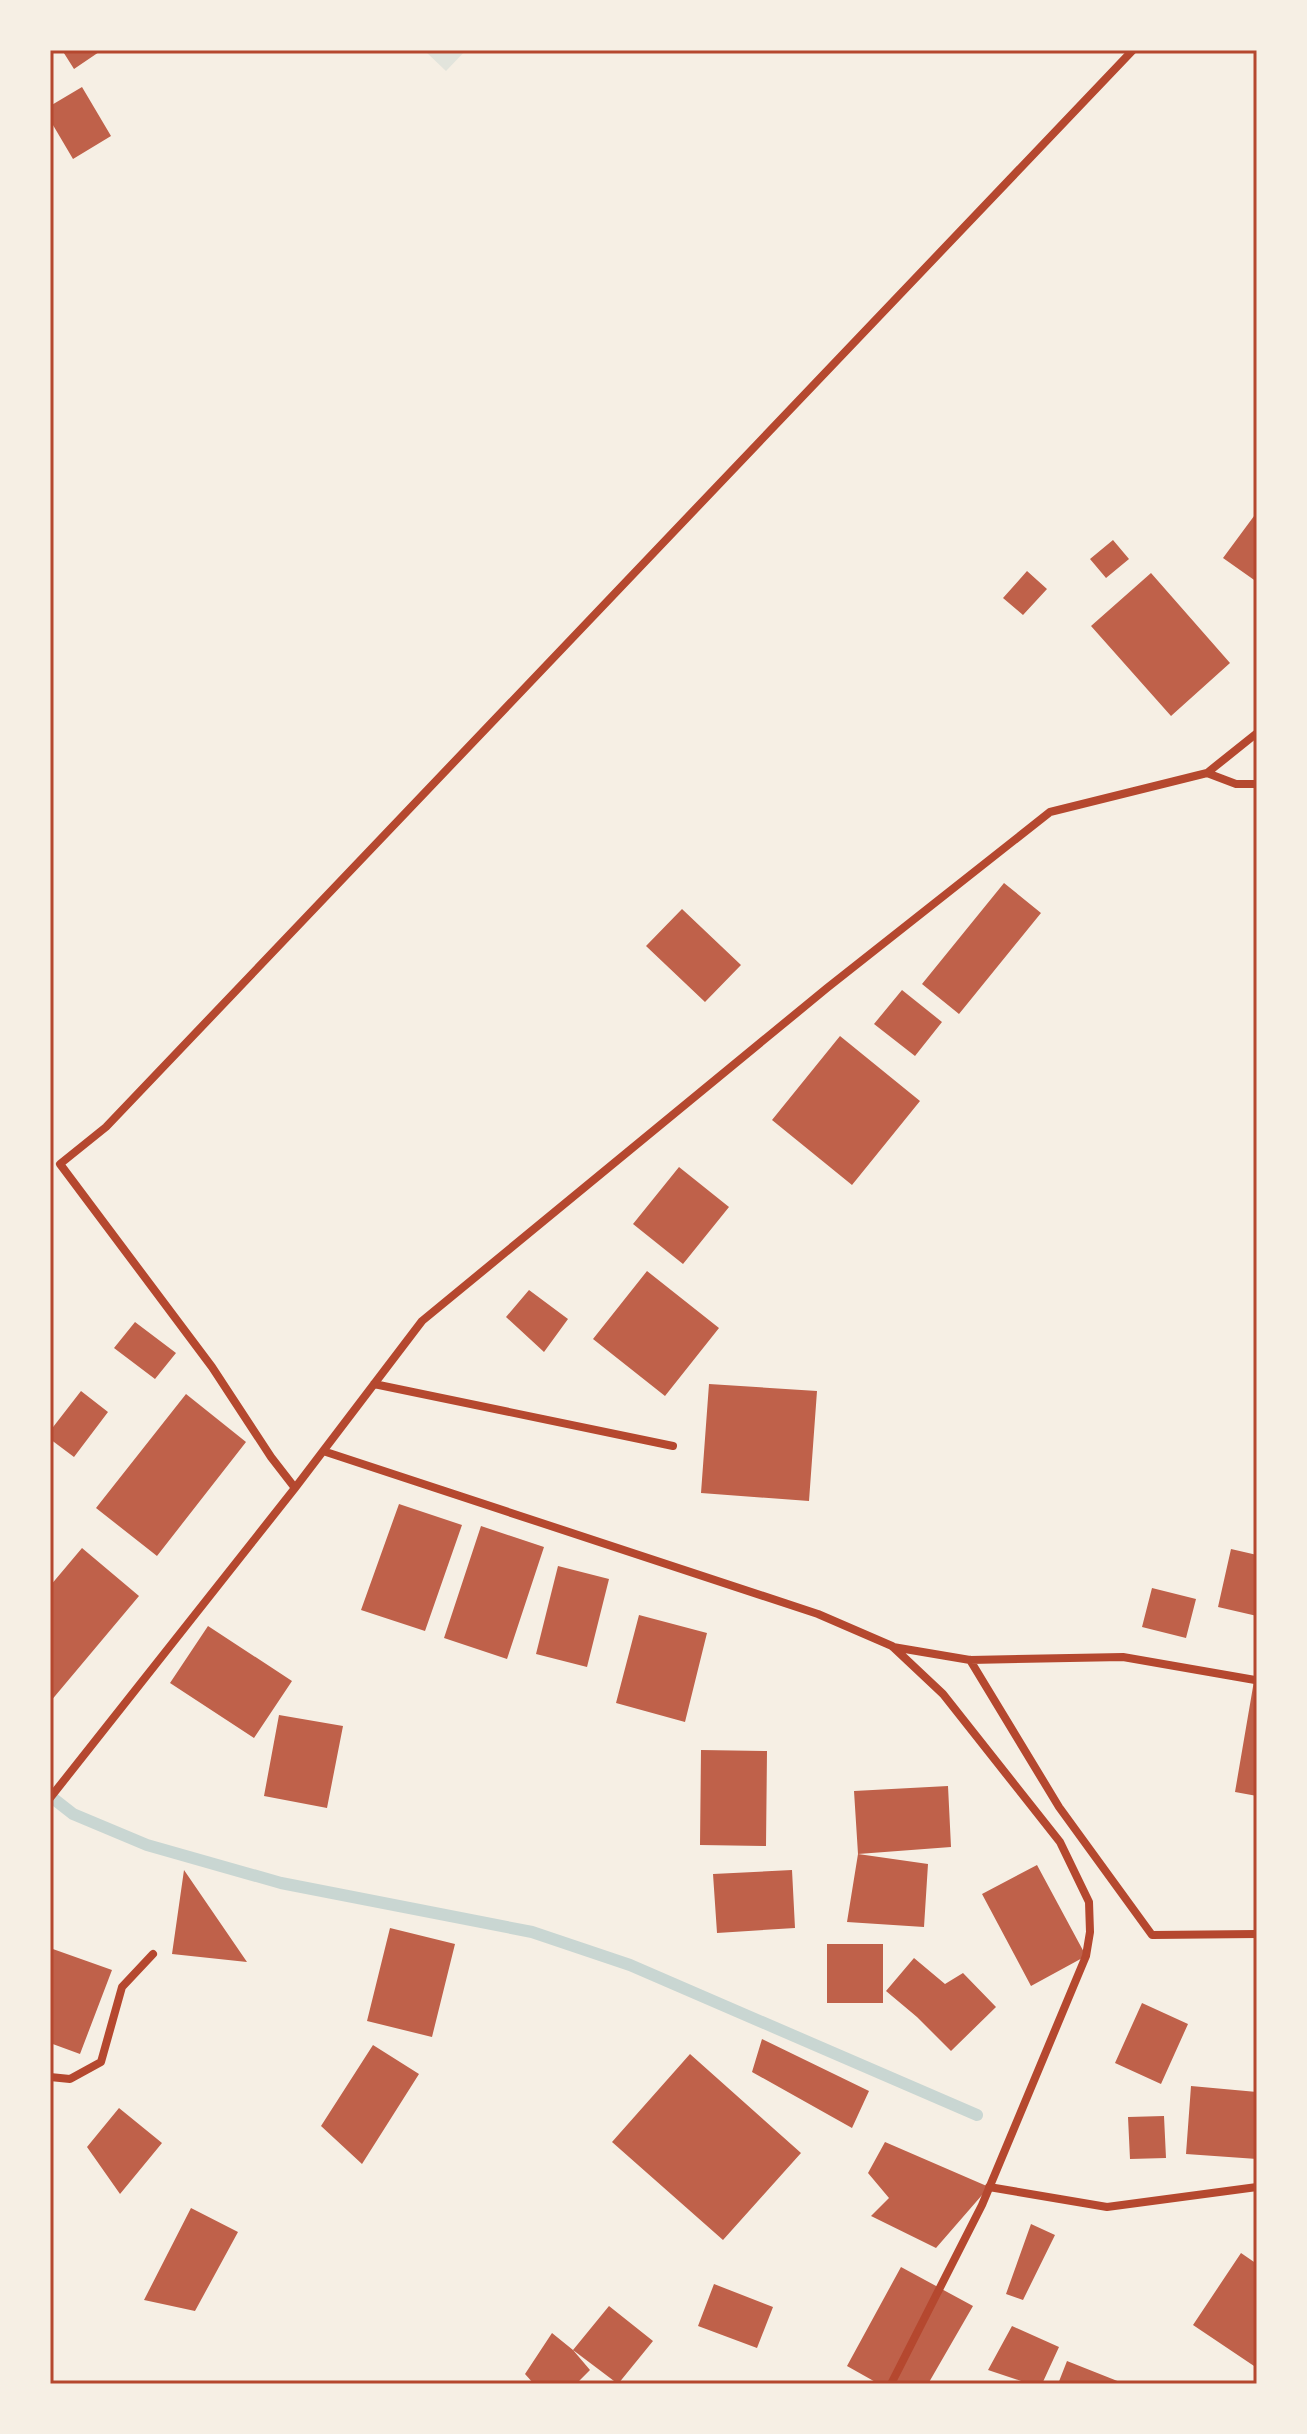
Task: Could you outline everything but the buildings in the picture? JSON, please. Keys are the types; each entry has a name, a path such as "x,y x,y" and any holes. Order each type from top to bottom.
{"street":[{"path":"295,1488 212,1367 60,1164 117,1115 1133,50"},
{"path":"50,1798 295,1488 422,1321 827,988 1050,812 1207,773 1257,733"},
{"path":"1207,773 1236,784 1257,784"},
{"path":"374,1384 673,1446"},
{"path":"323,1451 818,1614 892,1646 970,1660 1123,1657 1255,1680"},
{"path":"891,2384 982,2205 1086,1956 1090,1932 1089,1902 1060,1842 943,1694 892,1646"},
{"path":"970,1660 1059,1807 1152,1935 1257,1934"},
{"path":"50,2077 70,2079 101,2062 122,1987 153,1954"},
{"path":"989,2187 1107,2207 1257,2187"}],"shaded area":[{"path":"424,50 466,50 446,71"}],"waterway":[{"path":"50,1796 73,1814 147,1845 281,1883 532,1932 630,1965 977,2115"}]}
